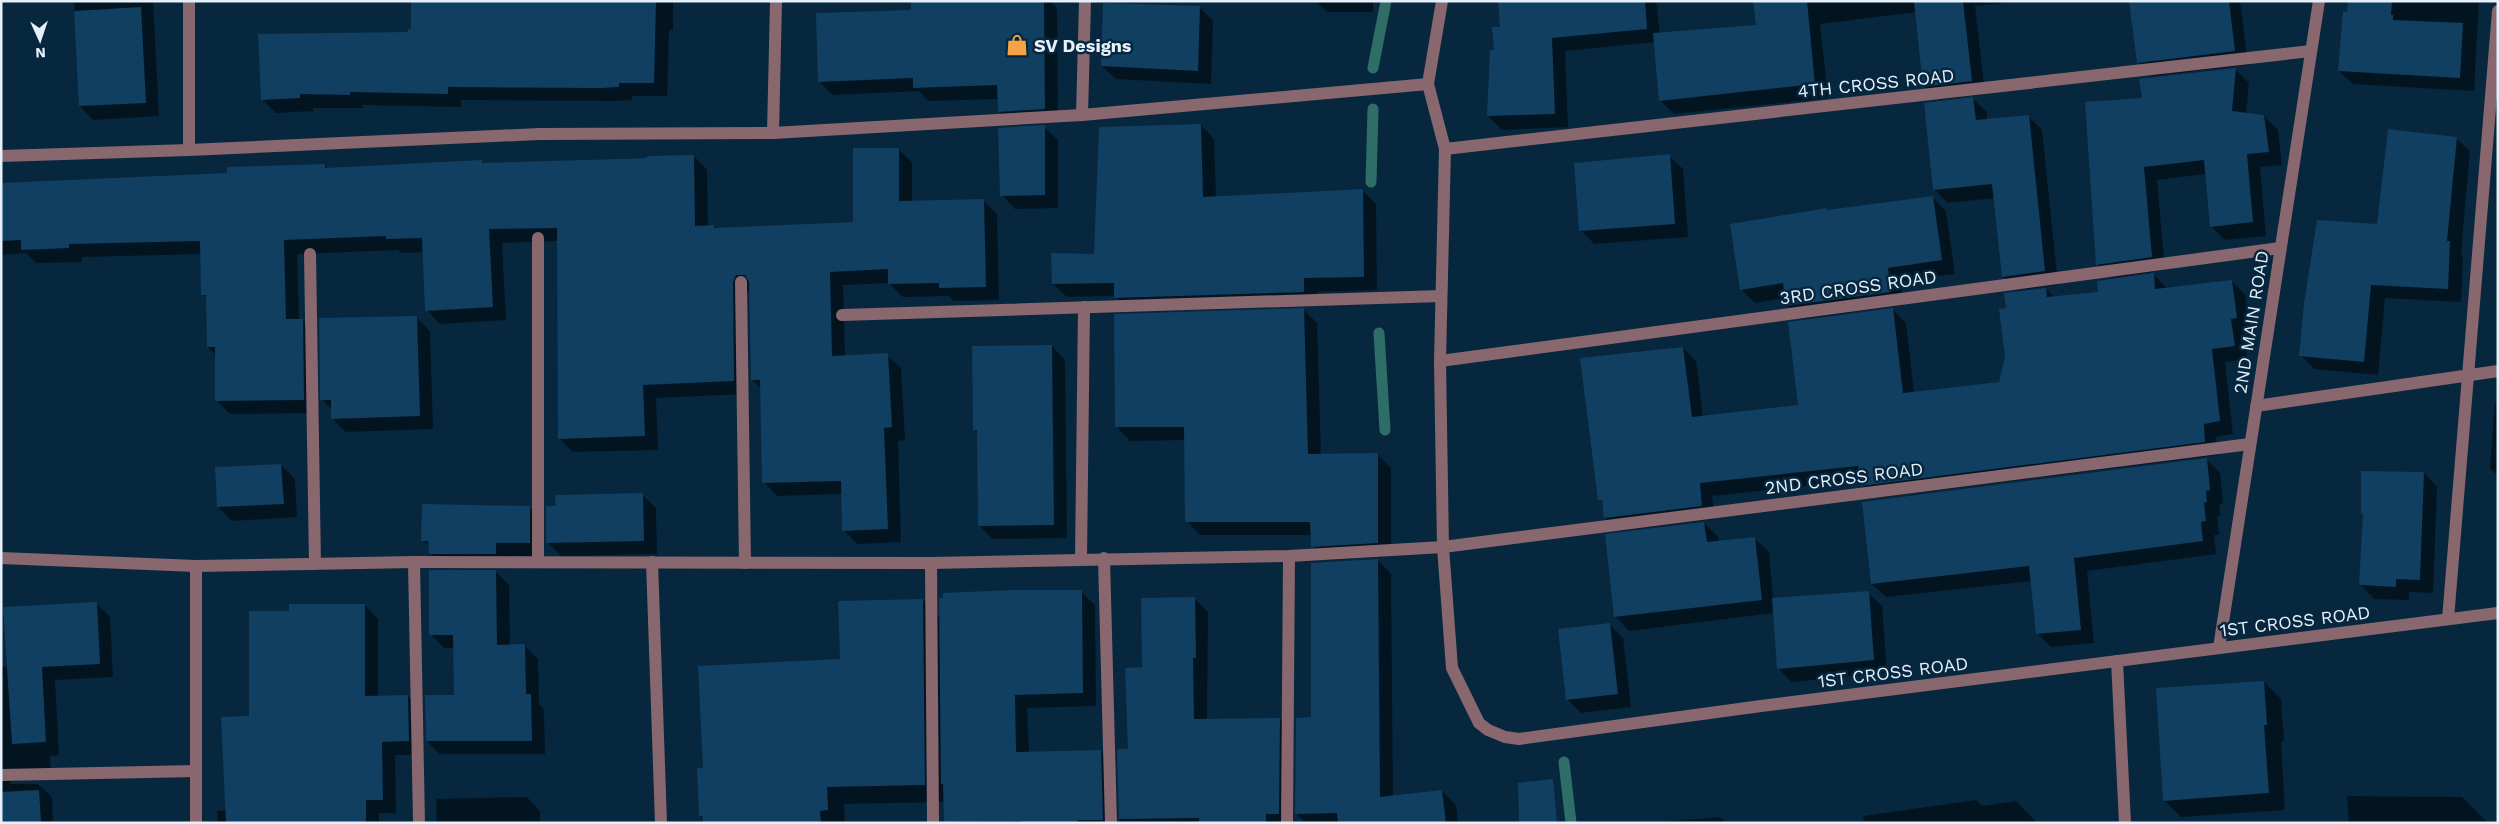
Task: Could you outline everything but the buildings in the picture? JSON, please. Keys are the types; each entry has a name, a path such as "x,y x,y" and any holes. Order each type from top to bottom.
{"street":[{"path":"189,1 189,150"},
{"path":"773,133 776,1"},
{"path":"1082,114 1085,1"},
{"path":"1,156 189,150 539,134 773,133 1082,114 1428,84 1442,1"},
{"name":"2ND MAIN ROAD","path":"2219,648 2319,1"},
{"path":"2448,619 2498,11"},
{"name":"4TH CROSS ROAD","path":"1445,149 2311,51"},
{"name":"1ST CROSS ROAD","path":"1428,84 1445,149 1440,360 1443,547 1452,668 1479,722 1488,730 1505,737 1519,739 2498,613"},
{"path":"538,238 538,562"},
{"name":"3RD CROSS ROAD","path":"1440,360 2280,248"},
{"path":"310,254 315,564"},
{"path":"741,282 746,562"},
{"path":"842,315 1441,296"},
{"path":"1081,559 1084,307"},
{"path":"2256,406 2498,371"},
{"name":"2ND CROSS ROAD","path":"1,558 196,566 414,562 932,563 1104,558 1289,556 1443,547 2250,444"},
{"path":"1287,823 1289,556"},
{"path":"1104,558 1111,823"},
{"path":"414,562 419,823"},
{"path":"652,562 661,823"},
{"path":"932,563 933,823"},
{"path":"196,566 196,823"},
{"path":"2116,661 2126,823"},
{"path":"1,775 196,771"}],"waterway":[{"path":"1373,68 1386,1"},
{"path":"1371,182 1373,109"},
{"path":"1379,333 1385,430"},
{"path":"1564,762 1571,823"}],"place":[{"name":"SV Designs","path":"1017,45"}]}
